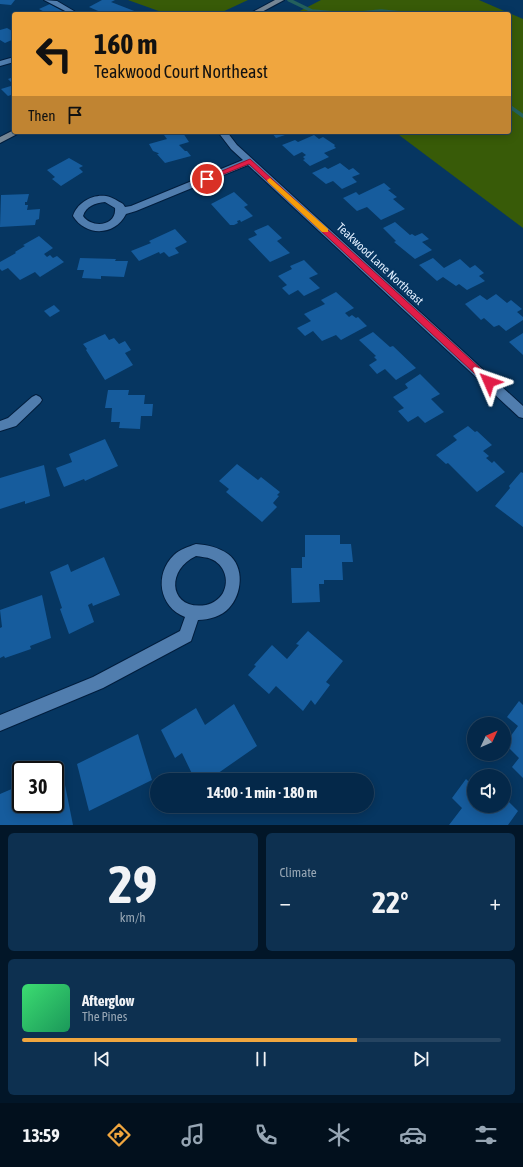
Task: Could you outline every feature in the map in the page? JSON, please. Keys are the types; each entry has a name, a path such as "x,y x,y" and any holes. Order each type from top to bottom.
{"main road":[{"path":"256,12 280,0"},
{"path":"0,140 13,134"}],"street":[{"path":"0,64 12,60"},
{"name":"Teakwood Lane Northeast","path":"224,134 234,147 250,162 523,413"},
{"path":"122,211 133,209 250,162"},
{"path":"0,426 12,422 36,400"},
{"path":"196,550 207,550 221,556 231,566 234,576 233,586 230,596 223,604 214,610 204,613 193,613 183,609 174,602 169,592 168,581 171,570 177,561 186,554 196,550"},
{"path":"0,723 98,683 169,646 186,636 193,613"}],"lane":[{"path":"47,0 55,2 72,12"}],"green space":[{"path":"128,0 248,0 222,12 161,12"},
{"path":"321,0 479,0 507,12 298,12"},
{"path":"511,14 523,19 523,228 398,134 511,134"}],"building":[{"path":"0,0 15,0 11,5 0,4"},
{"path":"102,0 115,0 111,2 137,12 100,12 89,7"},
{"path":"50,4 64,12 44,12 39,9"},
{"path":"7,28 12,31 12,40 5,43 0,40 0,30"},
{"path":"12,78 12,83 8,79"},
{"path":"12,86 12,95 8,96 1,89"},
{"path":"184,134 189,142 179,145 191,156 165,163 157,154 159,154 158,153 153,151 149,144 167,139 164,135"},
{"path":"273,134 288,134 276,138"},
{"path":"314,135 319,139 323,137 335,145 334,146 336,148 324,153 329,157 310,166 303,160 305,159 303,157 306,155 302,152 294,156 282,145 295,140 298,142"},
{"path":"69,158 83,166 79,168 83,172 61,186 52,179 55,177 47,170"},
{"path":"340,163 349,170 353,168 360,174 352,177 357,182 342,189 333,181 326,184 312,173 325,167 328,169"},
{"path":"384,183 391,189 388,190 397,197 393,199 405,209 381,220 367,207 357,211 343,198 356,192 359,195"},
{"path":"234,192 248,205 244,207 253,216 241,222 240,220 237,221 238,223 234,225 230,225 211,204"},
{"path":"29,194 27,202 25,202 25,205 28,205 27,210 40,209 39,219 36,220 35,225 0,227 1,195"},
{"path":"395,222 410,235 412,234 415,236 422,233 429,239 422,242 432,250 415,259 394,242 396,241 383,228"},
{"path":"268,225 282,238 277,241 290,253 270,262 248,239 257,235 254,231"},
{"path":"175,229 187,242 175,248 179,253 169,257 164,252 160,254 159,252 139,261 131,251 151,243 149,241"},
{"path":"39,236 53,248 44,254 47,257 50,255 53,258 57,256 64,262 40,277 35,272 20,280 8,268 2,271 0,269 0,262 16,253 15,252 25,246 23,245"},
{"path":"80,258 116,259 115,261 128,261 124,277 101,276 101,279 82,278 84,270 77,270"},
{"path":"433,258 444,268 460,259 470,268 475,265 484,273 479,276 485,281 467,290 459,284 456,286 443,277 437,281 419,265"},
{"path":"304,260 318,274 309,278 320,288 304,296 298,290 289,295 282,288 287,285 278,276 292,269 290,266"},
{"path":"336,292 354,308 345,313 349,317 352,315 356,318 358,317 367,326 341,340 336,335 322,341 313,331 305,336 297,328 311,321 304,314 325,304 321,300"},
{"path":"496,294 507,303 511,300 522,309 517,312 523,317 523,320 506,331 499,325 494,327 484,318 481,320 465,304 480,295 487,300"},
{"path":"54,305 60,311 50,317 44,311"},
{"path":"373,332 390,347 393,346 416,368 396,380 385,369 377,374 369,365 377,360 374,357 376,356 359,340"},
{"path":"523,333 523,355 509,342"},
{"path":"105,334 109,340 114,338 119,344 125,341 131,350 125,353 133,365 105,380 83,344"},
{"path":"420,374 440,394 431,399 444,412 425,423 418,416 408,422 398,411 404,408 393,397 408,388 405,384"},
{"path":"108,390 129,390 128,395 145,395 144,404 153,404 152,416 141,416 140,429 119,428 120,422 111,422 112,408 105,408"},
{"path":"468,426 475,432 477,431 492,445 483,451 489,456 486,458 492,463 494,461 505,472 477,492 448,463 446,464 436,455 457,440 453,436"},
{"path":"105,439 118,466 85,481 84,479 64,487 56,468 72,462 69,454"},
{"path":"237,464 258,480 261,477 280,492 277,495 279,496 273,503 277,507 262,522 226,492 229,489 219,481"},
{"path":"44,465 50,496 25,504 25,501 0,509 0,478"},
{"path":"521,472 523,473 523,527 495,506"},
{"path":"305,535 340,535 340,544 351,544 353,562 342,562 343,580 324,580 324,584 319,584 320,602 292,603 291,568 302,568 302,557 305,557"},
{"path":"104,557 120,595 93,606 92,603 88,605 94,622 69,634 60,609 62,608 50,572 68,564 71,572"},
{"path":"42,595 51,638 30,646 31,649 5,658 4,656 0,658 0,628 2,627 0,610"},
{"path":"308,631 343,661 326,682 330,685 315,705 311,700 303,711 276,686 269,694 248,675 256,666 254,665 272,645 287,659 299,645 296,644"},
{"path":"519,701 523,705 523,778 512,767 519,758 511,750 511,736 518,726 511,720 511,717 507,717"},
{"path":"234,704 257,746 218,773 192,773 182,753 175,758 161,730 196,708 205,725"},
{"path":"138,734 150,773 150,781 89,811 77,764"},
{"path":"466,779 467,813 511,813 511,804 518,811 508,825 449,825 462,808 452,798"},
{"path":"65,785 73,825 0,825 0,794 12,789 12,813 64,813"}],"waterway":[{"path":"289,0 312,11 324,12"},
{"path":"371,12 391,12"},
{"path":"511,107 523,116"}],"slow traffic":[{"path":"270,180 325,231"}],"route":[{"path":"207,179 250,162 489,382"}]}
